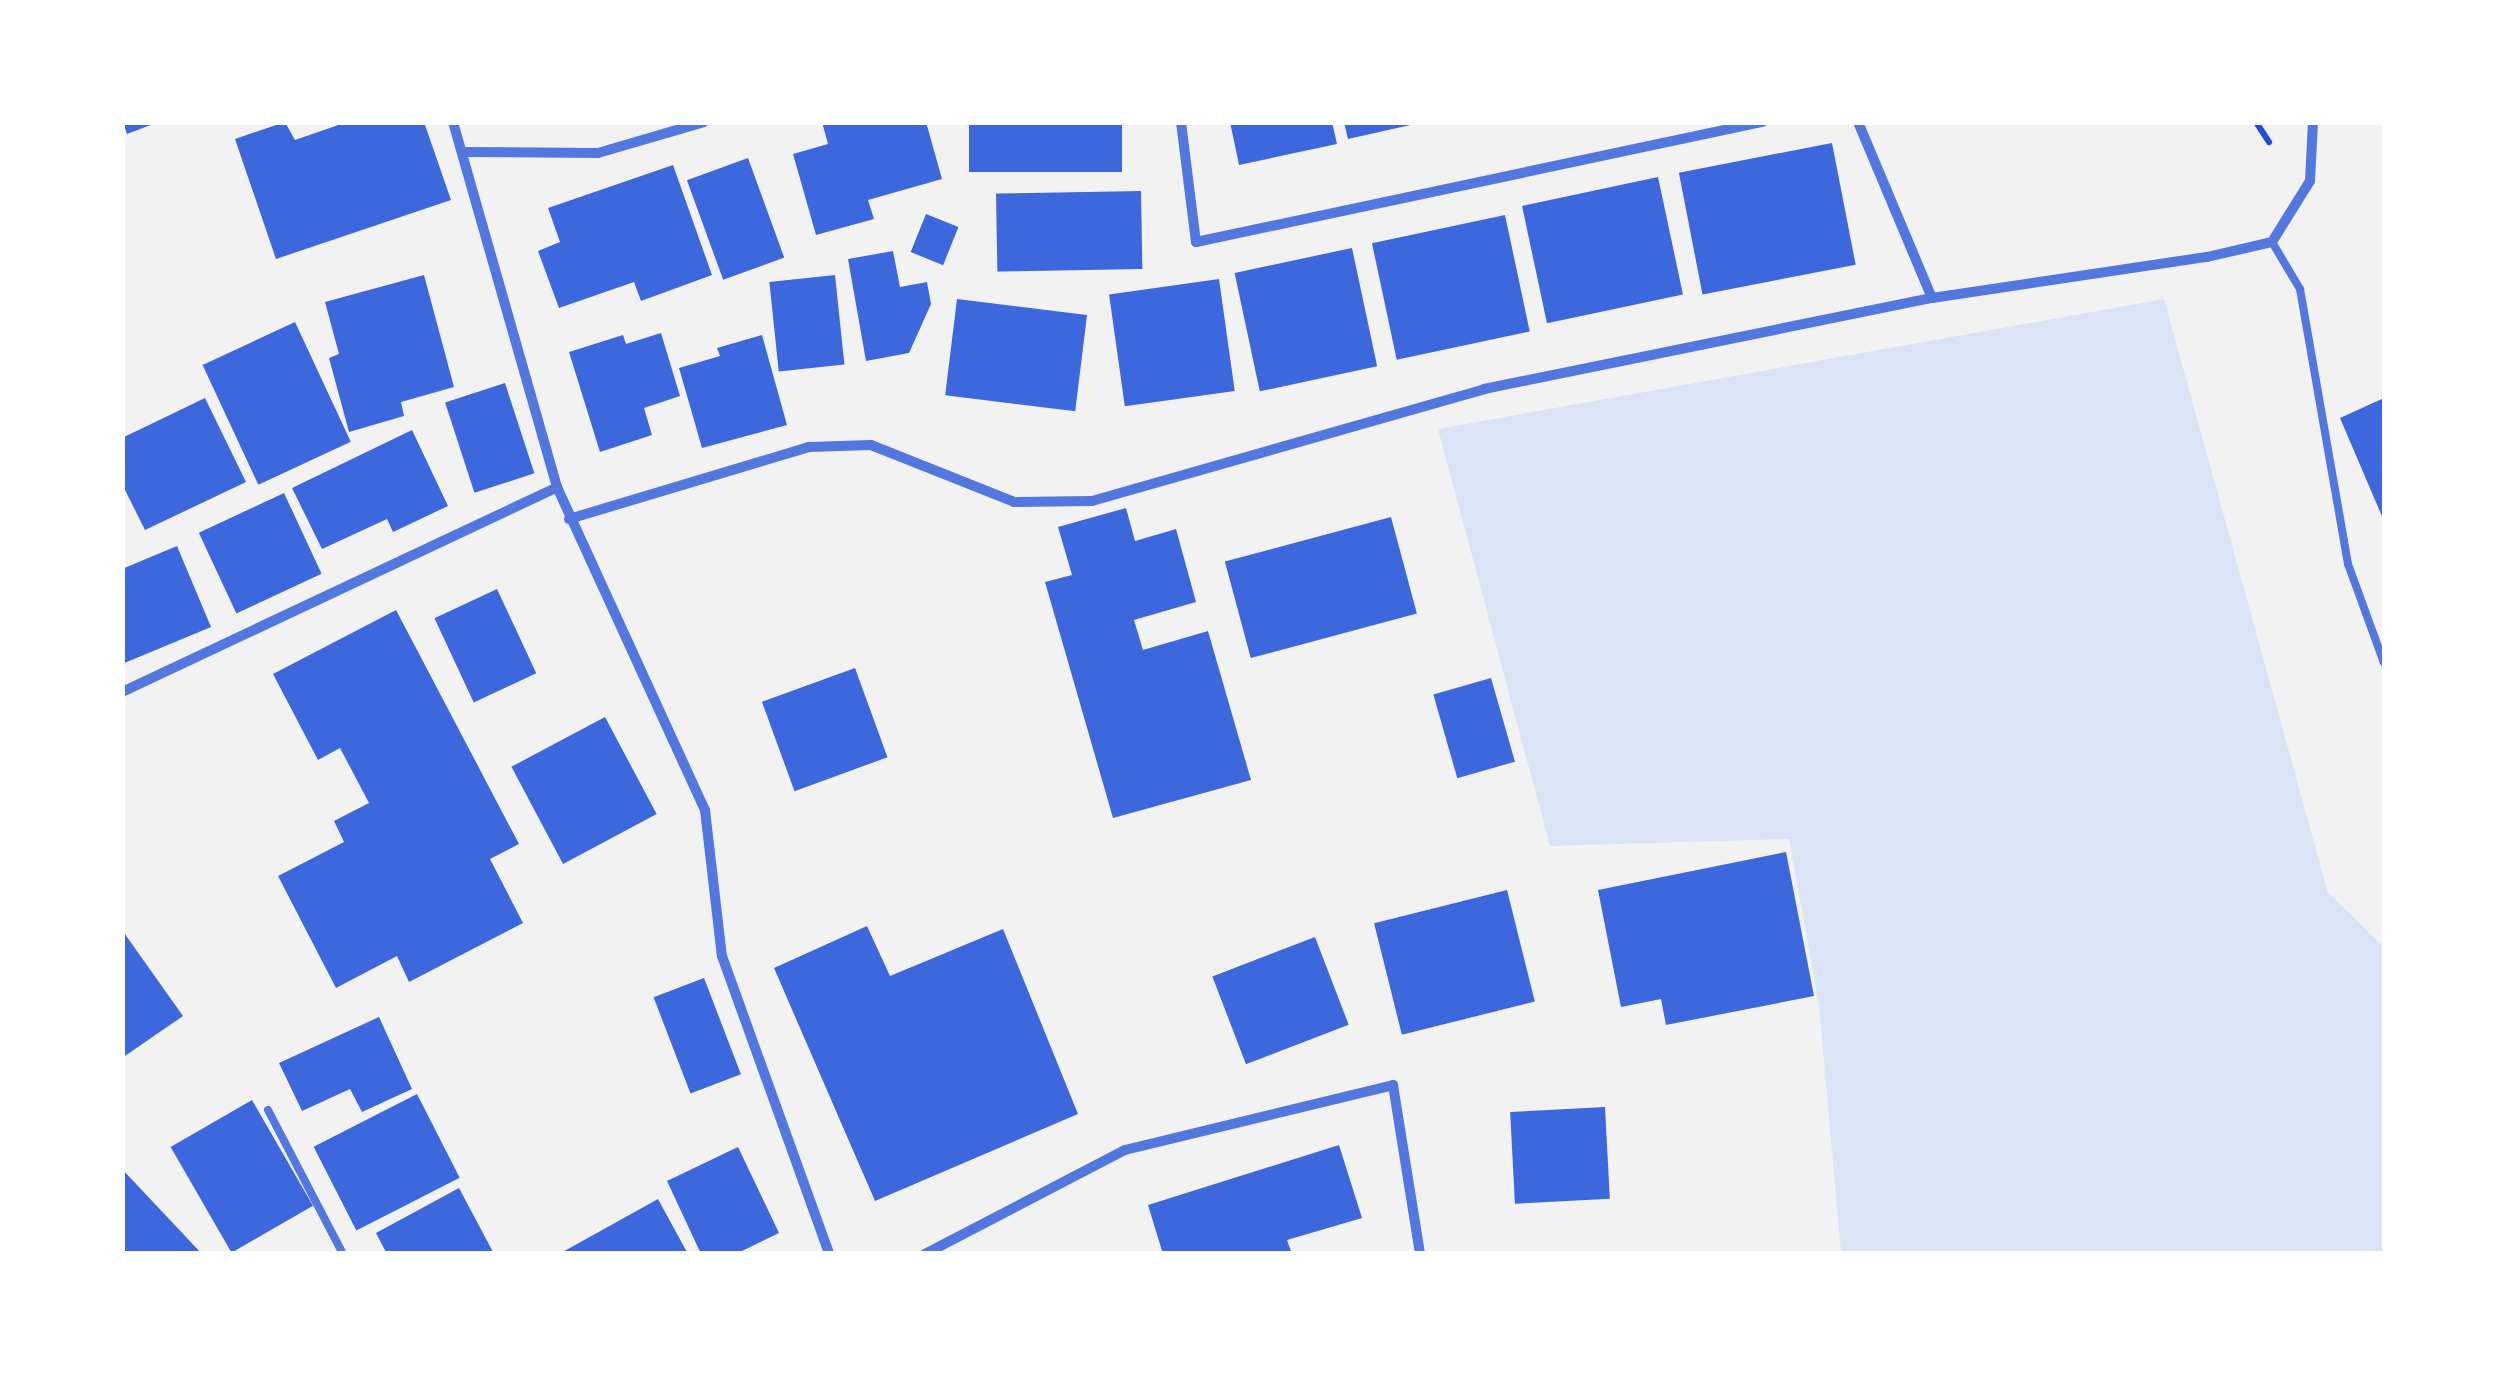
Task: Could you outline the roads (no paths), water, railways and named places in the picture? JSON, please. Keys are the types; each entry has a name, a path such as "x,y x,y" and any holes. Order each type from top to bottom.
{"street":[{"path":"453,122 569,518 704,810 722,956 829,1254"},
{"path":"462,152 598,153 704,122"},
{"path":"1181,122 1196,242 1762,122"},
{"path":"1858,122 1932,298"},
{"path":"569,518 809,447 871,444 1014,502 1092,501 1484,389 1932,298 2272,242 2310,181 2313,122"},
{"path":"122,692 558,487"},
{"path":"925,1254 1125,1150 1393,1085 1420,1254"}],"lane":[{"path":"2272,242 2300,290 2348,564 2384,662"},
{"path":"268,1110 342,1254"}]}
